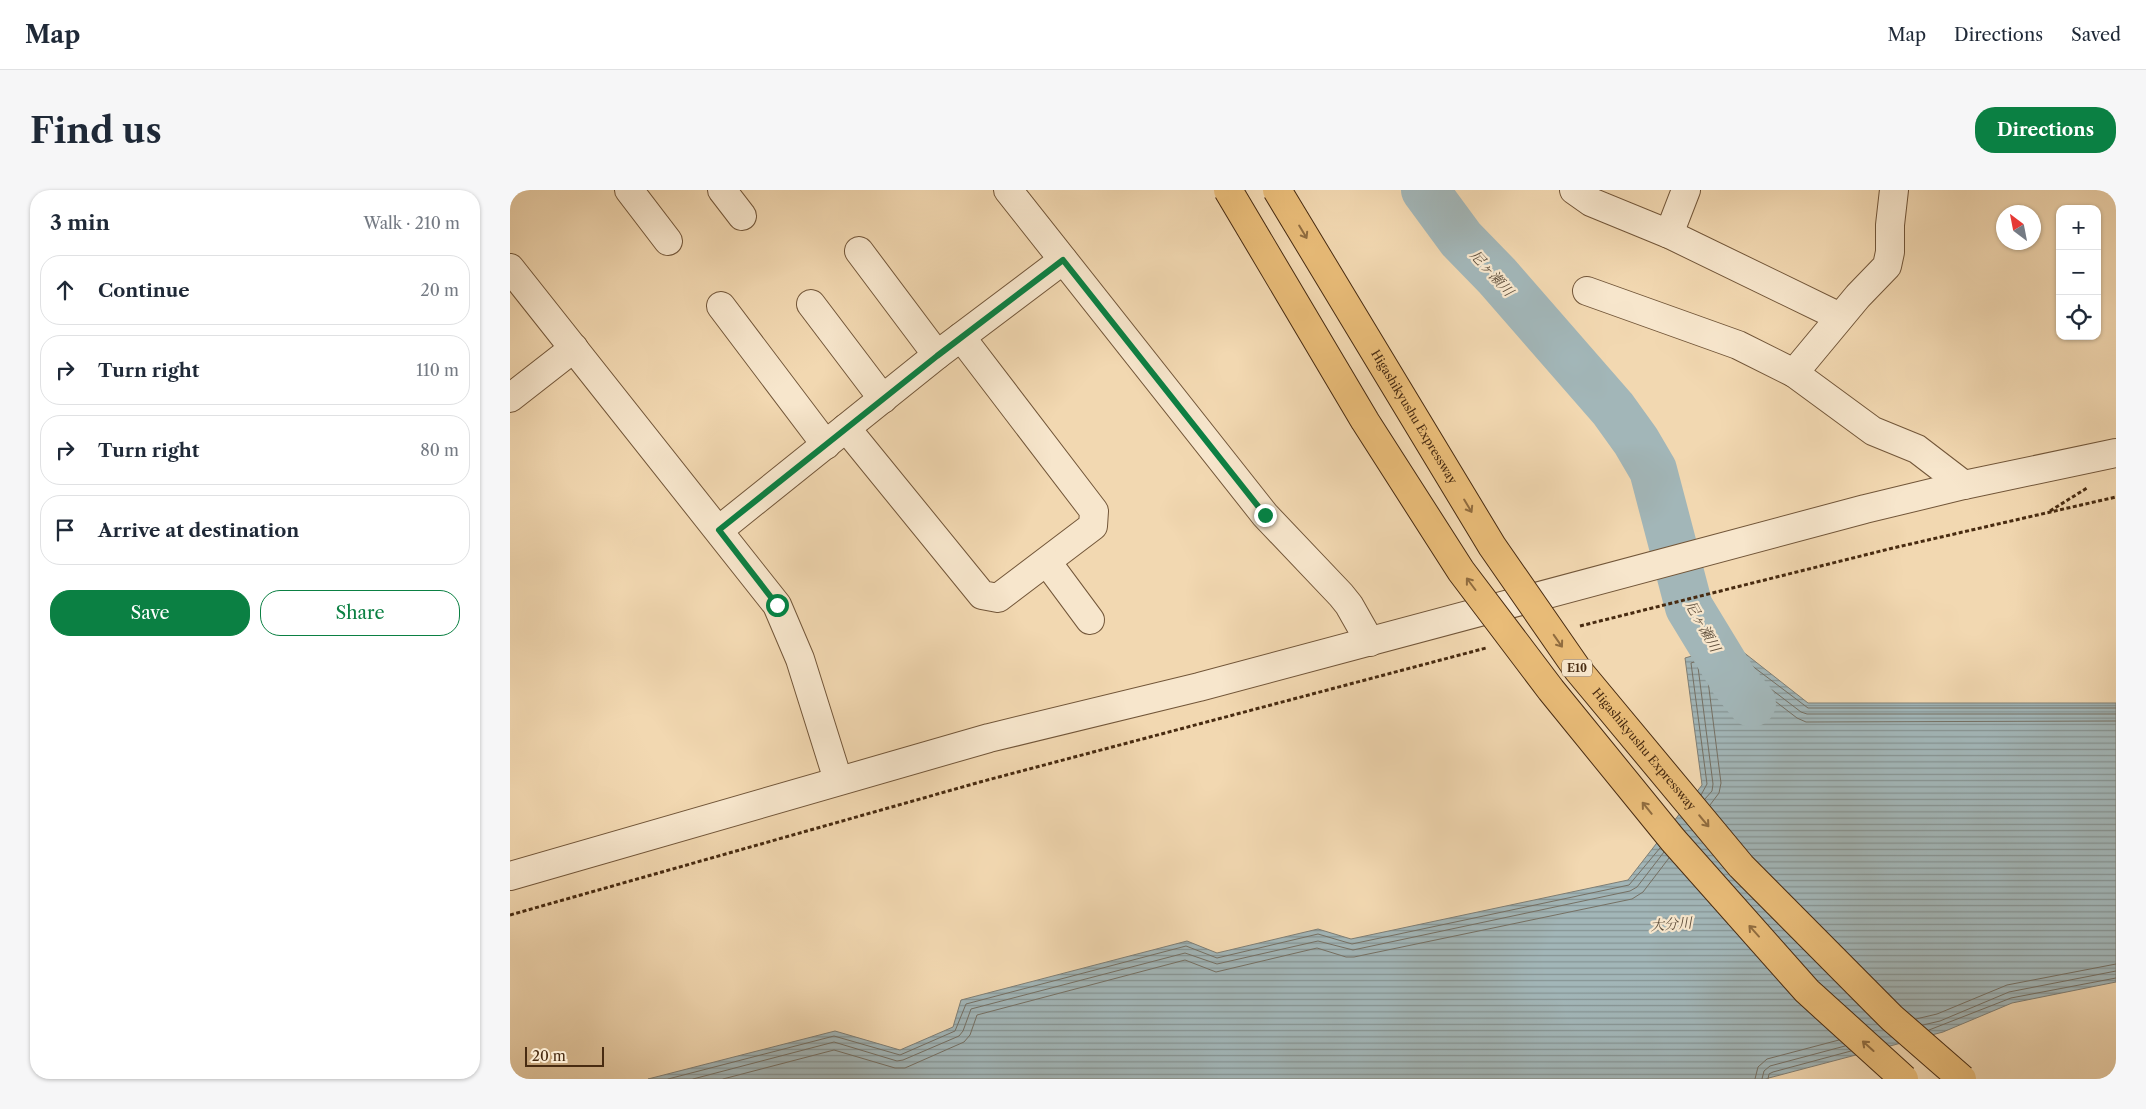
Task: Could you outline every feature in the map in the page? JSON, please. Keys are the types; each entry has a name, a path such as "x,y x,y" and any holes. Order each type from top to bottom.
{"highway":[{"name":"E10","path":"1228,190 1365,421 1461,571 1551,690 1673,840 1807,991 1904,1079"},
{"name":"Higashikyushu Expressway","path":"1277,190 1492,546 1578,670 1741,866 1892,1018 1962,1079"}],"street":[{"path":"629,190 668,241"},
{"path":"722,190 742,216"},
{"path":"1008,190 1265,515 1341,595 1349,605 1370,642"},
{"path":"1574,190 1590,202 1669,234 1840,317"},
{"path":"1669,234 1686,190"},
{"path":"1794,373 1840,317 1886,266 1890,252 1890,225 1894,190"},
{"path":"859,251 937,356"},
{"path":"719,530 937,356 1063,260"},
{"path":"510,268 777,605 800,659 838,780"},
{"path":"1587,291 1738,345 1794,373 1866,426 1917,449 1964,485"},
{"path":"811,304 883,399"},
{"path":"721,306 836,436 982,595 998,598 1093,526 1094,511 960,338"},
{"path":"510,398 574,348"},
{"path":"510,876 989,738 1199,687 1865,509 1964,485 2116,454"},
{"path":"1047,562 1090,620"}],"path":[{"path":"2047,513 2093,484"},
{"path":"1578,626 1893,548 2116,497"},
{"path":"510,915 971,784 1492,647"}],"water":[{"name":"大分川","path":"1733,644 1808,703 2116,703 2116,982 2012,1003 1943,1032 1765,1079 648,1079 835,1031 900,1050 953,1027 961,1000 1187,941 1217,953 1318,929 1351,939 1628,880 1702,785 1685,658"}],"waterway":[{"name":"尼ヶ瀬川","path":"1425,190 1461,239 1497,276 1613,409 1636,441 1653,470 1689,607 1734,681 1752,703"}],"route":[{"path":"777,605 719,530 937,356 1063,260 1265,515"}]}
